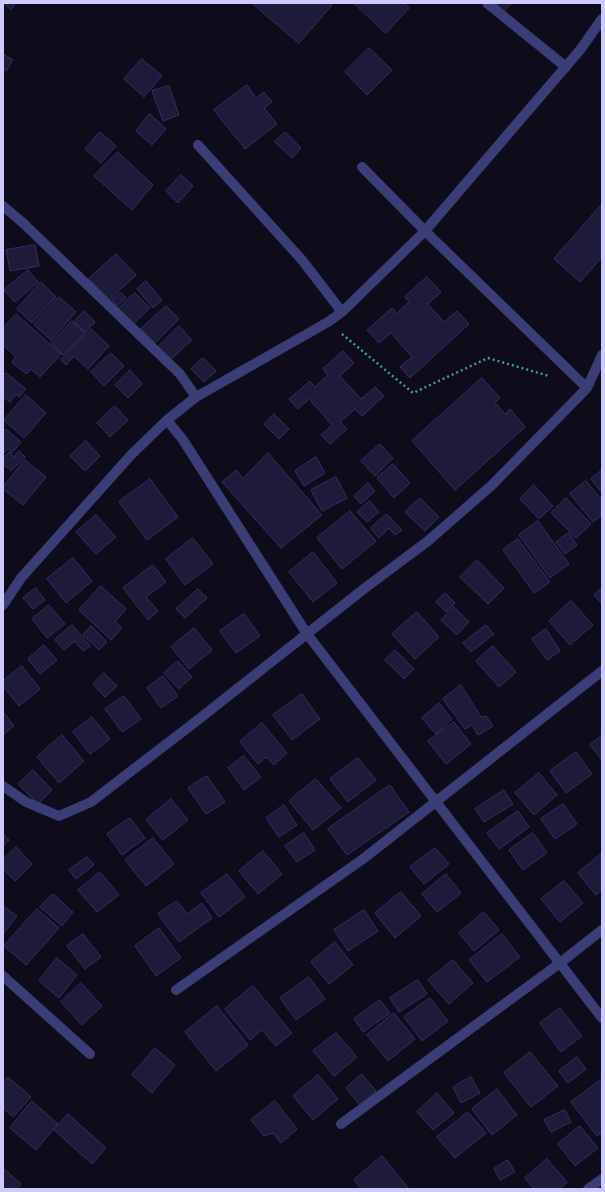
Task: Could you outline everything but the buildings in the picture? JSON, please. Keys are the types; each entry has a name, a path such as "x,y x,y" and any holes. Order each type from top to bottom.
{"street":[{"path":"487,3 566,66"},
{"path":"3,605 21,578 131,455 167,420 196,397 328,322 342,312 425,231 580,50 602,19"},
{"path":"198,145 302,260 342,312"},
{"path":"362,168 587,388"},
{"path":"3,206 22,222 180,374 196,397"},
{"path":"3,786 26,802 59,816 91,802 365,588 428,541 492,485 587,388 602,355"},
{"path":"167,420 183,440 307,634 602,1018"},
{"path":"176,990 363,859 602,671"},
{"path":"341,1124 560,963 602,930"},
{"path":"3,976 90,1054"},
{"path":"588,1189 602,1179"}],"path":[{"path":"328,322 413,393 488,358 556,379"}]}
